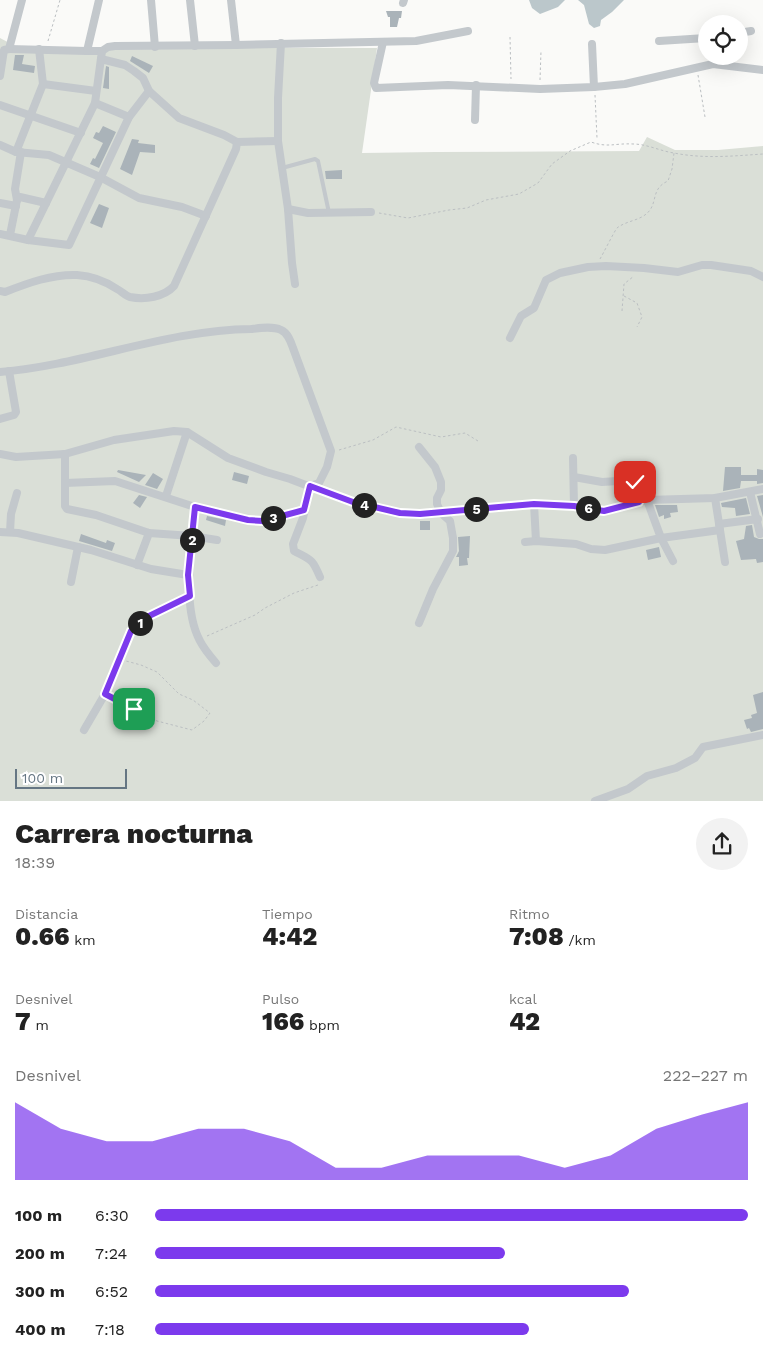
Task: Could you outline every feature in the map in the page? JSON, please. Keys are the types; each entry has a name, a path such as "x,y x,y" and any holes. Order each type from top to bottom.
{"street":[{"path":"9,49 22,0"},
{"path":"87,51 99,0"},
{"path":"151,0 155,47"},
{"path":"190,0 195,46"},
{"path":"232,0 236,46"},
{"path":"28,240 95,103 101,55 108,47 416,41 468,31"},
{"path":"658,41 698,38"},
{"path":"383,42 374,83 376,88 448,85 540,89 594,87 625,84 701,65"},
{"path":"281,44 278,142 296,284"},
{"path":"592,44 594,87"},
{"path":"17,203 15,189 19,152 30,116 43,84 42,49"},
{"path":"0,76 4,50 87,51 101,55 134,70 142,78 149,91 179,118 237,142 278,142"},
{"path":"738,65 763,70"},
{"path":"43,84 96,91"},
{"path":"475,120 476,85"},
{"path":"0,234 68,245 129,118 149,91"},
{"path":"95,103 129,118"},
{"path":"0,105 80,133"},
{"path":"0,291 5,292 41,280 76,275 103,281 130,297 160,296 169,292 174,286 206,216 236,149 237,142"},
{"path":"0,145 19,152 49,155 100,177 139,198 182,207 206,216"},
{"path":"10,235 20,197 46,204"},
{"path":"0,203 17,203"},
{"path":"288,209 299,212 371,212"},
{"path":"510,338 521,316 534,308 546,280 560,273 588,267 606,266 678,272 702,265 711,265 751,271 763,277"},
{"path":"0,372 46,366 223,329 283,330 289,338 331,451 327,467 318,483 310,486"},
{"path":"0,419 14,415 16,412 9,371"},
{"path":"0,454 16,457 65,454 114,440 174,431 186,432 228,458 353,502 400,513 420,514 534,504 574,506 604,511 643,501 714,498 763,489"},
{"path":"166,496 186,432"},
{"path":"419,447 436,467 441,482 441,490 436,502 442,513 450,521 453,552 433,589 419,623"},
{"path":"65,454 65,506 67,509 96,515 149,533 218,540"},
{"path":"574,458 574,506"},
{"path":"574,477 602,482 634,480 673,561"},
{"path":"66,483 115,481 195,507 248,520 263,521 304,510"},
{"path":"310,486 303,518 292,548 294,551 310,559 320,577"},
{"path":"750,492 758,519 760,534"},
{"path":"10,532 13,504 17,493"},
{"path":"714,498 725,562"},
{"path":"534,504 536,541"},
{"path":"195,507 188,575 193,620 199,639 216,663"},
{"path":"525,542 576,544 591,549 605,550 758,519"},
{"path":"0,532 10,532 78,547 151,569 188,575"},
{"path":"137,565 149,533"},
{"path":"71,582 78,547"},
{"path":"84,730 105,694 128,636 147,617 190,596"},
{"path":"595,801 628,790 647,776 668,772 695,758 703,748 763,736"}],"lane":[{"path":"282,168 315,159 318,161 329,213"}],"path":[{"path":"42,49 60,0"},
{"path":"510,37 511,88"},
{"path":"540,89 541,51"},
{"path":"696,67 705,117"},
{"path":"594,87 597,138"},
{"path":"371,212 408,218 467,208 486,200 519,194 538,183 552,164 591,142 603,146 646,145 674,153 718,158 763,154"},
{"path":"600,267 599,261 616,228 644,216 652,208 654,197 660,185 668,181 674,153"},
{"path":"622,311 624,284 644,268"},
{"path":"623,296 637,303 642,317 637,327"},
{"path":"331,451 345,449 373,440 396,427 441,437 464,433 478,441"},
{"path":"199,639 254,616 294,593 317,586"},
{"path":"105,694 157,721 192,730 204,721 210,713 193,700 180,694 152,669 118,660"}],"shaded area":[{"path":"529,0 565,0 558,7 540,14 532,8"},
{"path":"578,0 624,0 601,20 600,26 594,28 589,24 584,5"},
{"path":"0,38 17,47 377,48 362,153 639,151 647,137 675,150 718,150 763,146 763,801 0,801"}],"building":[{"path":"386,11 402,11 397,27 390,27 390,17 388,17"},
{"path":"15,55 24,55 22,64 35,66 34,73 13,70"},
{"path":"132,56 153,66 149,73 130,61"},
{"path":"106,66 109,67 109,89 103,88"},
{"path":"103,126 116,132 99,168 90,164 93,158 95,159 103,143 93,138 96,132 99,133"},
{"path":"132,139 139,140 138,143 155,145 155,153 140,152 132,175 120,169"},
{"path":"342,170 342,179 326,179 325,171"},
{"path":"99,204 109,208 102,228 90,223"},
{"path":"725,467 741,467 741,475 757,475 757,469 763,470 763,483 757,484 757,481 741,481 740,488 723,491"},
{"path":"118,470 146,475 139,482 117,472"},
{"path":"234,472 249,476 247,484 232,480"},
{"path":"153,473 163,479 157,489 145,485"},
{"path":"139,495 147,497 140,508 133,503"},
{"path":"763,495 763,517 757,496"},
{"path":"746,498 750,514 736,516 735,508 722,507 721,503"},
{"path":"655,505 677,505 678,512 670,513 671,517 664,519 664,515 659,517"},
{"path":"207,516 226,520 225,526 206,520"},
{"path":"420,521 430,521 430,530 420,530"},
{"path":"752,525 754,537 763,539 763,562 757,563 756,559 741,560 736,541 744,539 746,526"},
{"path":"81,534 106,543 107,540 115,543 112,551 79,541"},
{"path":"470,536 468,565 459,566 459,557 456,557 459,551 458,537"},
{"path":"659,547 661,557 648,560 646,550"},
{"path":"763,692 763,729 751,732 749,728 747,729 744,720 752,718 751,715 757,713 753,695"}],"route":[{"path":"134,709 105,694 131,631 147,617 190,596 188,575 195,507 248,520 263,521 304,510 310,486 353,502 400,513 442,513 521,504 574,506 604,511 639,502 635,482"}]}
